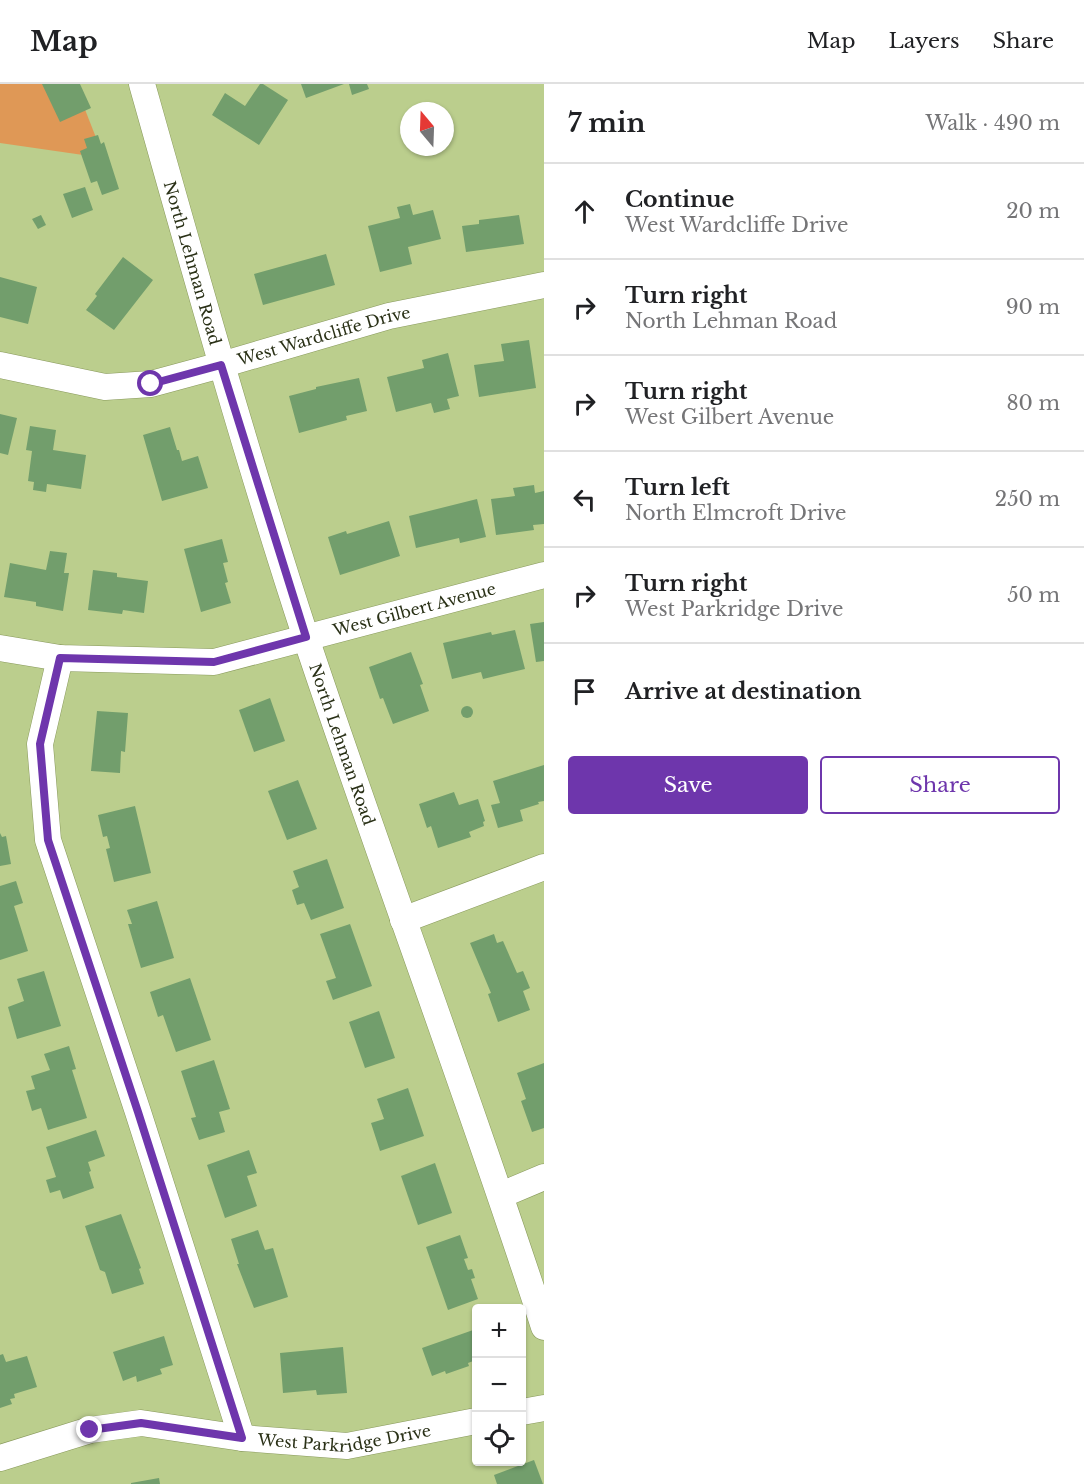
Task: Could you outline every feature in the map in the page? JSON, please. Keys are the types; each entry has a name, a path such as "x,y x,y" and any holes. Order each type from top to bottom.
{"street":[{"name":"North Lehman Road","path":"142,84 221,365 306,637 501,1195 544,1327"},
{"name":"West Wardcliffe Drive","path":"0,365 105,387 151,384 389,316 544,285"},
{"name":"West Gilbert Avenue","path":"0,648 60,658 214,662 544,575"},
{"path":"60,658 40,744 48,840 242,1438"},
{"path":"403,920 544,867"},
{"path":"501,1195 544,1177"},
{"path":"526,1411 544,1408"},
{"name":"West Parkridge Drive","path":"0,1458 90,1430 141,1423 242,1438 348,1446 472,1422"}],"shaded area":[{"path":"0,84 75,84 104,158 0,143"}],"building":[{"path":"42,84 80,84 91,108 60,122"},
{"path":"260,84 288,100 259,145 212,115 225,93 245,106"},
{"path":"301,84 344,84 306,98"},
{"path":"349,84 367,84 369,89 352,95"},
{"path":"98,135 101,144 104,142 119,189 102,195 97,181 91,183 80,151 87,148 84,139"},
{"path":"85,187 93,210 72,218 63,194"},
{"path":"410,204 413,215 433,210 441,239 408,247 412,264 380,272 368,226 400,218 397,207"},
{"path":"41,215 46,225 38,229 32,219"},
{"path":"519,215 524,244 466,252 462,226 479,224 479,220"},
{"path":"326,254 335,285 263,305 254,274"},
{"path":"123,257 153,280 114,330 86,310"},
{"path":"0,277 37,287 28,324 0,317"},
{"path":"529,340 536,388 479,397 474,365 504,361 501,344"},
{"path":"448,353 459,396 447,399 450,409 434,413 431,403 396,412 387,377 424,368 422,360"},
{"path":"359,378 367,411 346,416 347,420 299,433 289,396 316,389 316,387"},
{"path":"0,414 17,418 8,455 0,453"},
{"path":"30,426 56,430 53,450 86,455 81,489 47,484 46,492 33,490 34,482 28,481 32,451 26,450"},
{"path":"170,427 182,461 198,456 208,488 162,501 143,435"},
{"path":"534,485 535,493 544,491 544,524 533,525 534,530 496,535 491,499 515,496 513,488"},
{"path":"477,499 486,537 460,543 459,538 416,548 409,516"},
{"path":"389,521 400,556 340,575 328,537 346,531 347,534"},
{"path":"222,539 228,562 223,563 228,582 225,583 231,603 201,612 184,549"},
{"path":"50,551 67,553 64,573 69,573 63,611 36,606 36,602 4,597 10,563 46,570"},
{"path":"93,570 117,573 117,577 148,581 144,613 123,610 122,614 88,610"},
{"path":"544,622 544,661 536,662 530,624"},
{"path":"515,630 525,669 483,679 481,672 452,679 443,643 491,632 492,635"},
{"path":"411,652 423,684 420,685 429,711 393,724 383,698 380,699 369,667"},
{"path":"270,698 285,741 254,752 239,710"},
{"path":"469,706 473,712 469,718 465,718 461,710"},
{"path":"97,711 128,713 125,752 121,751 120,773 91,771"},
{"path":"544,765 544,801 520,810 523,821 498,828 491,805 500,803 493,781"},
{"path":"298,780 317,829 287,840 268,791"},
{"path":"454,792 459,805 478,799 485,821 484,826 469,832 471,837 438,848 431,826 427,828 419,804"},
{"path":"135,806 151,873 114,882 106,849 110,848 107,836 103,837 98,815"},
{"path":"0,833 2,837 6,836 11,864 0,866"},
{"path":"327,859 344,908 311,920 304,903 297,905 292,890 299,887 293,871"},
{"path":"16,881 23,903 14,906 28,951 0,960 0,886"},
{"path":"157,901 174,958 141,968 128,924 132,924 127,910"},
{"path":"350,924 372,986 333,1000 326,981 336,978 320,934"},
{"path":"494,934 497,943 503,941 517,973 523,971 530,988 523,991 530,1010 498,1022 488,994 491,993 470,943"},
{"path":"44,971 61,1026 17,1039 8,1007 24,1001 17,979"},
{"path":"190,978 211,1040 176,1052 163,1015 158,1017 150,992"},
{"path":"379,1011 395,1058 365,1068 349,1022"},
{"path":"69,1046 76,1069 72,1070 87,1118 48,1130 41,1108 32,1111 26,1091 35,1089 31,1076 50,1070 44,1054"},
{"path":"214,1060 230,1109 219,1112 225,1132 199,1140 191,1118 196,1117 181,1071"},
{"path":"544,1063 544,1128 532,1132 521,1101 526,1099 517,1073"},
{"path":"408,1088 424,1136 380,1151 371,1123 384,1119 377,1099"},
{"path":"96,1130 105,1156 88,1162 94,1188 63,1199 60,1190 50,1193 46,1180 56,1177 46,1147"},
{"path":"249,1150 257,1173 247,1176 257,1206 225,1218 207,1165"},
{"path":"435,1163 452,1213 418,1225 401,1176"},
{"path":"121,1214 141,1268 139,1269 144,1284 112,1294 105,1272 100,1270 85,1226"},
{"path":"258,1230 265,1250 273,1248 288,1297 254,1308 237,1264 239,1264 231,1239"},
{"path":"460,1235 468,1258 464,1259 468,1270 472,1269 475,1278 471,1279 478,1299 448,1310 426,1247"},
{"path":"472,1330 472,1362 468,1363 469,1366 432,1376 422,1348"},
{"path":"164,1336 173,1365 160,1369 162,1374 137,1382 136,1376 123,1381 113,1352"},
{"path":"343,1347 347,1393 317,1395 316,1390 283,1393 280,1353"},
{"path":"3,1354 6,1362 27,1356 37,1387 14,1394 15,1398 10,1399 12,1404 0,1408 0,1355"},
{"path":"534,1460 543,1484 497,1484 494,1475 518,1466 526,1466 526,1463"},
{"path":"159,1478 160,1484 131,1484 131,1483"}],"route":[{"path":"90,1430 141,1423 242,1438 48,840 40,744 60,658 214,662 306,637 221,365 151,384"}]}
